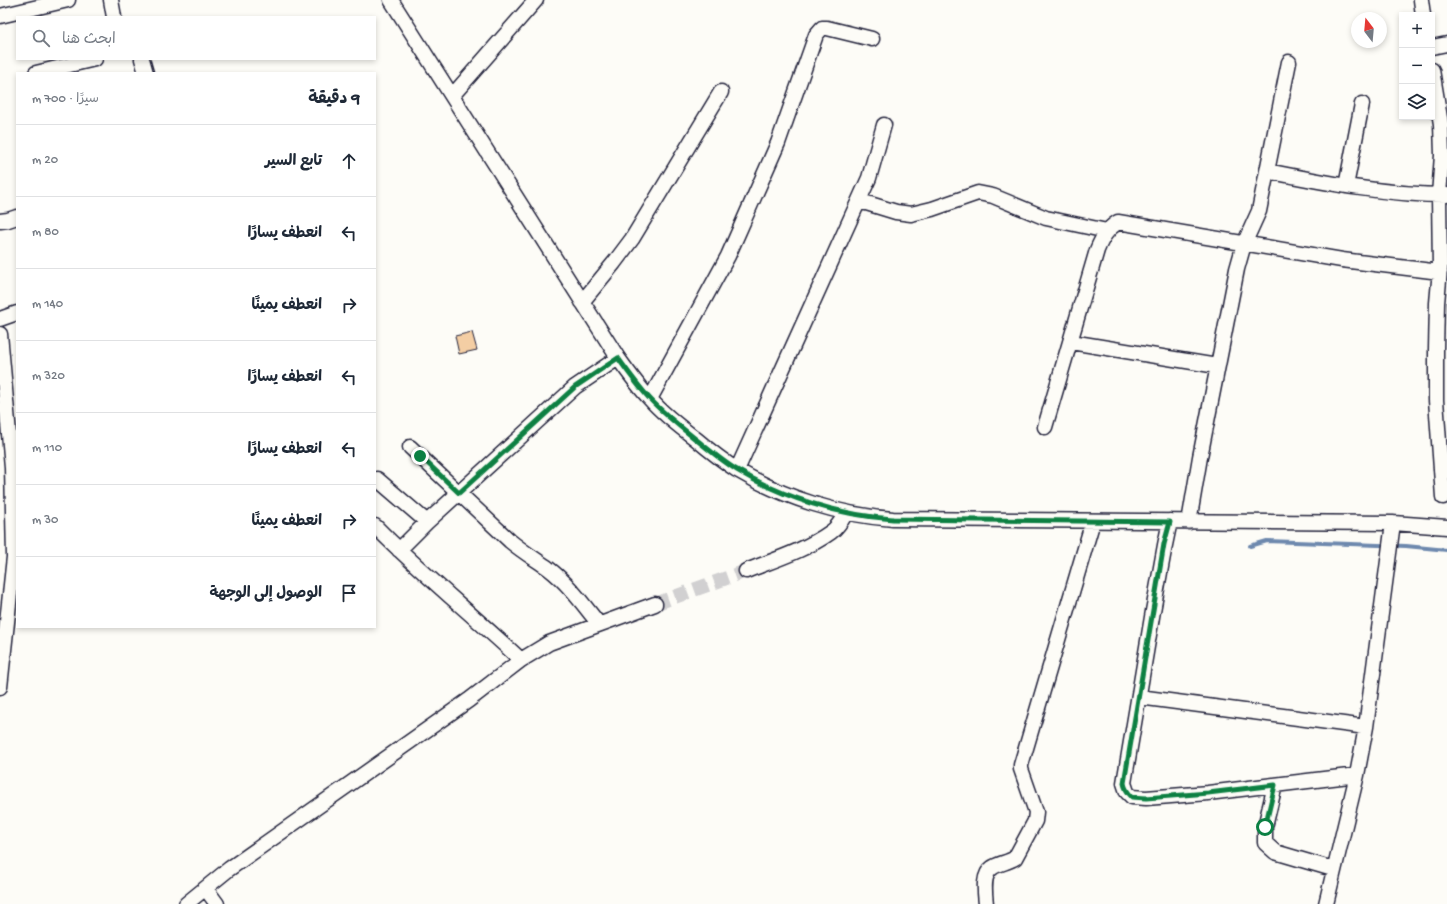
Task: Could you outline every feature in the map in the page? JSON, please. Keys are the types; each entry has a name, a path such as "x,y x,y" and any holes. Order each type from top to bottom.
{"street":[{"path":"0,16 68,0"},
{"path":"111,0 114,16"},
{"path":"391,0 618,358 650,399 675,423 737,470 781,492 813,504 846,513 866,517 893,519 1393,523 1447,527"},
{"path":"452,96 536,0"},
{"path":"1420,0 1422,12"},
{"path":"650,399 728,256 778,143 816,35 822,28 827,28 872,39"},
{"path":"1435,46 1447,44"},
{"path":"40,72 91,60"},
{"path":"142,60 146,72"},
{"path":"1189,522 1217,366 1237,269 1244,244 1259,211 1289,62"},
{"path":"1434,84 1444,154 1441,350 1443,497"},
{"path":"582,302 632,239 721,92"},
{"path":"1346,186 1362,104"},
{"path":"737,470 860,201 869,178 884,125"},
{"path":"1267,171 1346,186 1390,192 1443,195"},
{"path":"860,201 896,212 911,214 932,210 978,193 993,196 1046,218 1107,231"},
{"path":"0,221 16,217"},
{"path":"1046,427 1097,250 1101,239 1107,231 1118,222 1342,260 1442,270"},
{"path":"0,319 16,313"},
{"path":"0,334 2,379 12,467 14,557 0,687"},
{"path":"1071,342 1217,366"},
{"path":"398,550 575,387 618,358"},
{"path":"410,446 516,546 548,568 561,580 598,623"},
{"path":"377,479 427,522"},
{"path":"746,571 808,546 832,532 839,525 846,513"},
{"path":"986,904 985,883 988,874 992,868 1009,862 1015,858 1035,822 1036,812 1021,769 1021,765 1093,521"},
{"path":"1170,522 1164,544 1124,783 1127,792 1132,797 1146,798 1208,793 1357,775"},
{"path":"1326,904 1357,775 1366,727 1393,523"},
{"path":"376,527 398,550 481,622 521,660"},
{"path":"186,904 230,869 469,700 521,660 549,643 598,623 655,604"},
{"path":"1139,697 1366,727"},
{"path":"1275,785 1265,827 1265,843 1275,852 1333,870"},
{"path":"206,889 217,904"}],"building":[{"path":"472,332 477,350 459,354 455,336"}],"waterway":[{"path":"1250,546 1267,541 1406,546 1447,550"}],"tunnel":[{"path":"655,604 746,571"}],"route":[{"path":"420,456 459,493 575,387 595,375 618,358 650,399 675,423 706,447 737,470 781,492 813,504 866,517 893,519 1170,522 1164,544 1124,787 1132,797 1146,798 1208,793 1275,785 1265,827"}]}
